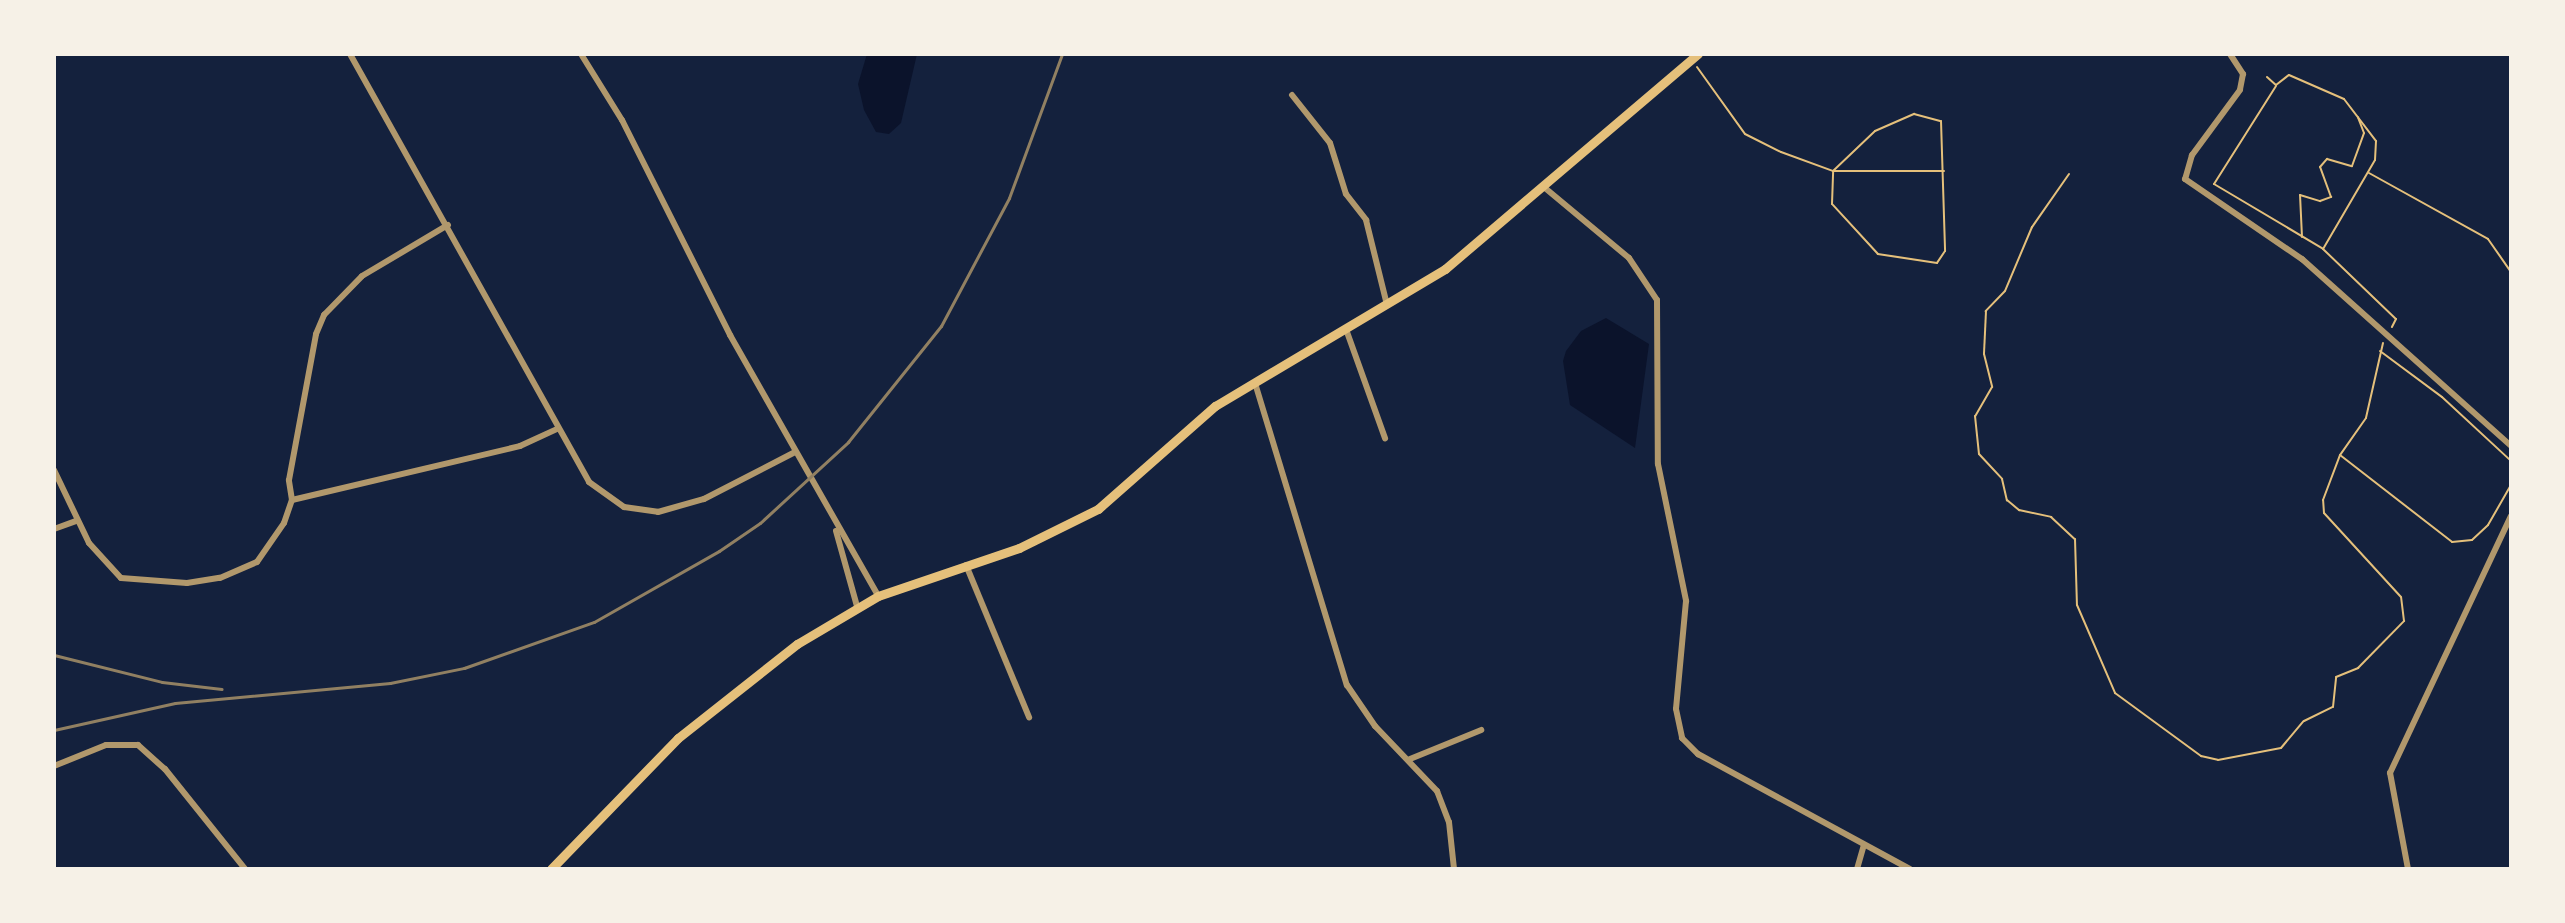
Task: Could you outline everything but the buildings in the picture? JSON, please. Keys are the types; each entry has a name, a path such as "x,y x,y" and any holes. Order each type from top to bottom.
{"main road":[{"path":"551,869 650,763 706,713 797,644 878,596 1059,532 1098,509 1203,416 1388,307 1545,188 1695,57"}],"street":[{"path":"350,54 589,482 610,500 641,511 704,499 795,452"},
{"path":"581,54 636,145 730,335 878,596"},
{"path":"2230,54 2243,74 2240,90 2192,155 2185,179 2302,259 2511,446"},
{"path":"1292,95 1330,143 1346,194 1366,220 1388,307"},
{"path":"1545,188 1629,258 1657,300 1658,464 1685,585 1676,709 1689,747 1910,869"},
{"path":"54,470 76,521 102,561 121,578 187,583 220,578 257,562 284,523 292,500 289,480 324,315 362,276 448,225"},
{"path":"1347,332 1385,438"},
{"path":"1255,383 1347,685 1375,726 1410,759 1443,802 1454,869"},
{"path":"292,500 520,446 557,429"},
{"path":"2408,869 2390,773 2511,516"},
{"path":"54,529 76,521"},
{"path":"834,523 857,606"},
{"path":"966,565 1029,717"},
{"path":"1410,759 1481,730"},
{"path":"54,766 106,745 128,743 156,759 245,869"},
{"path":"1857,869 1864,845"}],"path":[{"path":"1695,57 1745,134 1833,171 1945,171"},
{"path":"2069,174 2032,227 2005,291 1986,311 1984,354 1992,387 1975,416 1979,454 2002,479 2007,500 2019,510 2051,517 2075,539 2077,605 2115,693 2201,756 2218,760 2281,748 2304,721 2333,707 2336,677 2358,668 2404,621 2401,597 2324,513 2323,500 2340,455 2366,418 2380,370 2379,350 2396,319 2323,249 2214,184 2276,85 2289,75 2344,99 2376,141 2368,172 2323,249"},
{"path":"2267,77 2276,85"},
{"path":"1914,114 1941,121 1945,171 1945,251 1937,263 1878,254 1832,204 1833,171 1875,131 1914,114"},
{"path":"2302,238 2300,195 2320,201 2331,197 2320,167 2327,159 2352,166 2364,133 2358,115"},
{"path":"2368,172 2488,239 2511,272"},
{"path":"2379,350 2442,397 2511,461"},
{"path":"2340,455 2452,542 2472,540 2488,525 2511,485"}],"water":[{"path":"867,54 917,54 901,123 889,134 876,132 864,110 858,84"},
{"path":"1606,318 1649,344 1635,448 1570,405 1563,361 1566,351 1581,331"}],"railway":[{"path":"54,730 175,703 390,683 464,668 594,622 719,551 760,523 848,442 941,326 1009,198 1062,54"},
{"path":"54,655 162,682 222,689"}]}
